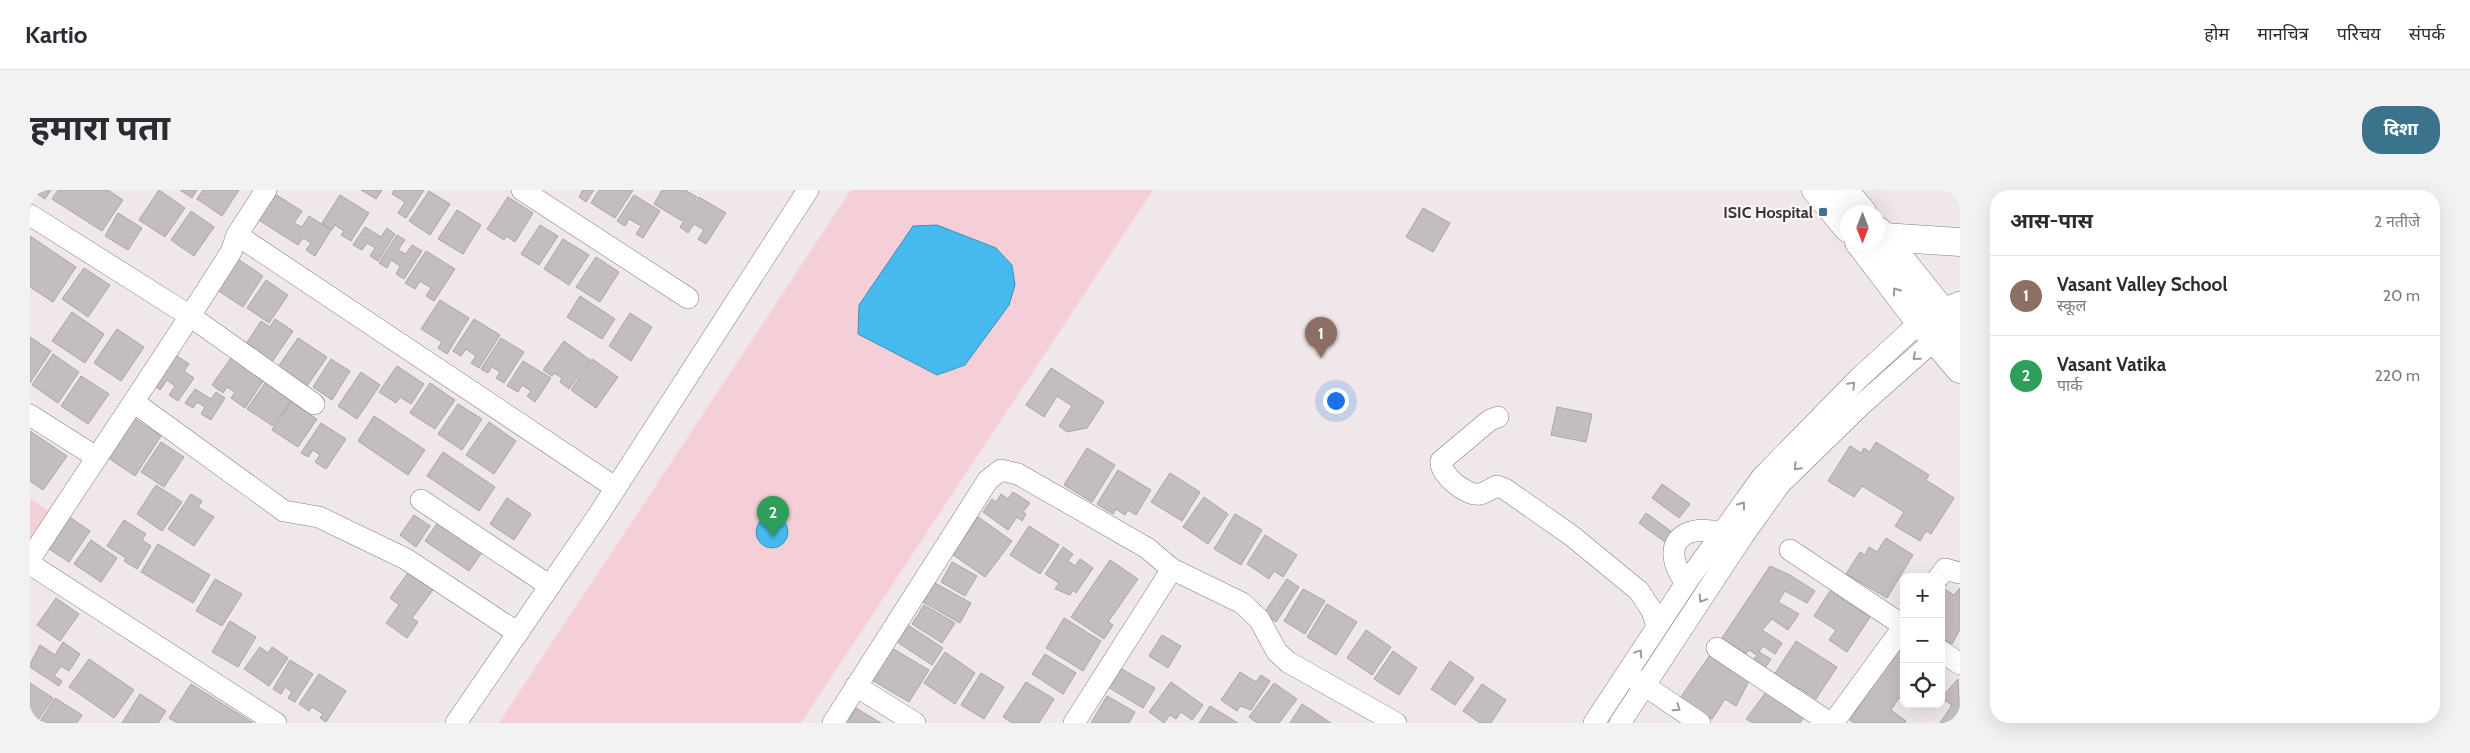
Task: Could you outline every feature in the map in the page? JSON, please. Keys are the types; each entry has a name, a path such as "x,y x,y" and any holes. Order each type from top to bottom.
{"main road":[{"path":"1816,190 1840,218"},
{"path":"1843,190 1856,205"},
{"path":"1885,238 1960,242"},
{"path":"1884,250 1947,321 1960,369"}],"street":[{"path":"30,559 96,457 135,403 231,252 238,234 266,190"},
{"path":"522,190 688,298"},
{"path":"456,723 616,488 808,190"},
{"path":"30,215 190,316 314,404"},
{"path":"238,234 616,488"},
{"path":"1594,723 1686,583 1762,477 1858,379 1947,321"},
{"path":"1620,723 1780,484 1947,321"},
{"path":"135,403 284,511 319,517 406,559 518,633"},
{"path":"30,415 96,457"},
{"path":"1498,417 1490,420 1451,451 1442,461 1444,472 1472,494 1481,494 1497,486 1505,489 1572,536 1639,591 1652,611 1657,626"},
{"path":"834,723 988,480 1001,470 1018,474 1114,528 1146,548 1172,569 1242,603 1259,619 1277,652 1288,662 1396,723"},
{"path":"421,500 550,586"},
{"path":"1686,583 1674,564 1672,554 1678,540 1686,533 1697,530 1721,533"},
{"path":"1790,550 1900,623"},
{"path":"30,564 276,723"},
{"path":"1074,723 1172,569"},
{"path":"1942,573 1945,569 1960,574"},
{"path":"1717,648 1832,723 1900,631"},
{"path":"1945,654 1960,664"},
{"path":"1626,673 1700,723"},
{"path":"856,686 915,723"}],"shaded area":[{"path":"851,190 1153,190 801,723 499,723"},
{"path":"30,499 49,511 30,539"}],"water":[{"path":"937,225 996,248 1012,265 1015,285 1009,305 965,365 937,375 858,334 859,305 913,226"},
{"path":"772,516 783,521 788,532 783,543 772,548 761,543 756,532 761,521"}],"building":[{"path":"31,190 51,190 45,199"},
{"path":"58,190 108,190 123,200 102,231 52,199"},
{"path":"159,190 185,208 165,237 139,220"},
{"path":"180,190 197,190 192,198"},
{"path":"203,190 239,190 222,216 197,199"},
{"path":"361,190 382,190 376,199"},
{"path":"394,190 424,190 406,218 398,213 405,202 392,194"},
{"path":"583,190 594,190 586,202 579,197"},
{"path":"599,190 633,190 615,218 591,203"},
{"path":"662,190 685,190 697,197 682,221 654,204"},
{"path":"270,191 302,211 294,223 302,227 309,216 331,230 315,256 306,250 311,243 303,238 298,245 254,217"},
{"path":"429,191 450,204 430,235 409,221"},
{"path":"340,195 369,213 351,241 341,235 344,231 335,225 332,230 322,223"},
{"path":"634,195 660,211 643,238 636,234 641,226 629,219 625,226 617,221"},
{"path":"508,197 533,213 515,242 506,236 504,240 487,229"},
{"path":"699,197 726,213 706,244 698,239 704,230 694,224 688,233 680,227"},
{"path":"1423,208 1450,223 1433,252 1406,237"},
{"path":"457,210 481,225 463,254 438,239"},
{"path":"191,211 214,227 194,256 171,240"},
{"path":"118,213 142,228 128,250 105,236"},
{"path":"540,225 558,236 539,265 521,254"},
{"path":"365,227 381,237 387,228 395,234 378,261 370,256 375,248 367,243 362,250 353,245"},
{"path":"397,235 405,240 398,250 406,254 412,245 422,251 404,279 396,274 400,266 391,260 387,268 379,263"},
{"path":"30,236 76,267 53,302 30,287"},
{"path":"563,239 589,255 569,285 544,269"},
{"path":"426,251 455,269 434,301 426,296 431,288 420,281 415,289 405,283"},
{"path":"235,257 263,276 243,307 214,288"},
{"path":"596,257 619,272 600,302 576,287"},
{"path":"84,268 110,285 88,317 62,299"},
{"path":"266,280 288,295 269,323 247,308"},
{"path":"580,296 615,319 602,339 567,317"},
{"path":"440,300 469,318 447,354 438,348 442,342 421,329"},
{"path":"72,312 104,334 85,363 52,341"},
{"path":"630,313 652,327 631,361 609,346"},
{"path":"275,319 293,331 270,365 244,347 261,321 270,327"},
{"path":"474,319 500,335 479,368 471,363 476,356 466,349 461,356 453,351"},
{"path":"117,329 144,347 121,381 94,363"},
{"path":"30,337 51,351 30,383"},
{"path":"298,338 327,357 307,386 278,367"},
{"path":"501,338 524,352 504,383 496,378 500,372 492,367 488,373 481,369"},
{"path":"564,341 590,360 569,389 560,382 562,378 554,373 552,376 543,370"},
{"path":"171,352 189,364 184,371 194,378 178,401 169,395 175,386 167,380 160,390 151,383"},
{"path":"53,354 79,372 58,403 32,385"},
{"path":"233,355 266,377 245,408 231,398 235,392 227,387 223,393 212,385"},
{"path":"331,359 350,371 332,400 313,387"},
{"path":"592,359 618,377 596,408 571,390"},
{"path":"523,361 551,378 535,402 527,396 531,391 522,385 518,392 507,386"},
{"path":"397,366 424,384 411,404 400,397 396,403 379,392"},
{"path":"1051,368 1104,402 1087,428 1067,432 1059,426 1072,406 1057,396 1044,417 1026,405"},
{"path":"361,372 380,385 357,419 338,406"},
{"path":"81,376 109,394 88,424 61,406"},
{"path":"268,379 294,396 273,426 247,409"},
{"path":"430,383 455,400 435,429 410,413"},
{"path":"195,389 211,399 216,392 225,398 211,420 201,414 205,407 197,402 193,408 185,403"},
{"path":"291,402 317,419 298,447 272,430"},
{"path":"458,404 482,419 462,450 438,434"},
{"path":"1557,407 1592,414 1586,442 1551,435"},
{"path":"131,416 161,436 135,476 104,455"},
{"path":"374,416 425,450 408,475 358,441"},
{"path":"489,422 516,441 494,474 466,455"},
{"path":"321,423 346,439 326,469 315,462 320,455 313,450 308,457 301,453"},
{"path":"30,431 67,456 43,490 30,481"},
{"path":"161,442 184,457 164,487 141,472"},
{"path":"1876,442 1929,475 1926,480 1954,498 1931,534 1926,531 1920,541 1895,526 1904,512 1862,486 1854,497 1828,481 1850,446 1861,453 1864,448 1870,452"},
{"path":"1087,448 1115,465 1092,502 1064,485"},
{"path":"443,452 495,487 479,511 427,476"},
{"path":"1118,470 1151,490 1136,515 1128,510 1125,515 1116,509 1113,514 1097,504"},
{"path":"1170,473 1200,492 1182,521 1151,502"},
{"path":"1662,484 1690,504 1679,518 1652,498"},
{"path":"156,485 182,502 162,531 137,514"},
{"path":"1013,492 1030,503 1023,512 1026,514 1022,521 1017,517 1008,530 983,512 992,499 996,502 1001,494 1008,499"},
{"path":"191,494 202,501 198,507 214,517 194,546 168,529"},
{"path":"1204,497 1228,514 1208,544 1183,527"},
{"path":"507,498 531,514 514,540 490,524"},
{"path":"1646,513 1672,532 1665,542 1639,523"},
{"path":"65,514 90,531 69,562 43,545"},
{"path":"1235,514 1262,530 1241,565 1214,549"},
{"path":"414,515 430,526 416,547 400,535"},
{"path":"978,517 1012,541 985,577 952,554"},
{"path":"124,520 146,534 142,540 151,546 137,569 124,561 126,558 107,546"},
{"path":"439,521 483,551 469,571 425,541"},
{"path":"1029,526 1059,545 1040,574 1010,555"},
{"path":"1265,535 1297,555 1283,577 1274,571 1269,579 1247,564"},
{"path":"1886,538 1913,555 1902,573 1900,573 1900,576 1887,598 1846,574 1860,552 1865,555 1869,547 1877,552"},
{"path":"91,540 117,558 101,582 74,564"},
{"path":"158,544 210,575 193,603 141,572"},
{"path":"1063,547 1073,554 1068,561 1075,566 1080,559 1093,568 1076,593 1073,590 1070,595 1055,589 1059,583 1045,574"},
{"path":"1110,560 1138,579 1108,622 1113,625 1104,639 1071,617"},
{"path":"952,562 977,576 965,596 941,582"},
{"path":"1770,566 1790,575 1815,591 1807,603 1785,591 1778,602 1799,614 1788,630 1772,619 1762,630 1782,643 1775,654 1763,646 1759,652 1771,659 1765,668 1753,661 1757,655 1749,650 1746,654 1734,646 1732,649 1720,641"},
{"path":"410,570 435,587 412,618 418,622 407,638 386,623 399,605 390,598"},
{"path":"215,579 242,594 222,626 196,611"},
{"path":"1287,579 1299,587 1276,622 1264,613"},
{"path":"935,583 971,603 960,623 923,602"},
{"path":"1960,588 1960,629 1952,644 1945,640 1945,589 1954,595"},
{"path":"1303,589 1325,601 1305,634 1284,621"},
{"path":"1830,591 1870,617 1847,652 1829,640 1836,630 1814,616"},
{"path":"56,598 79,614 60,641 37,625"},
{"path":"1327,604 1357,622 1336,655 1307,637"},
{"path":"924,605 955,623 942,643 912,624"},
{"path":"1064,618 1101,641 1083,671 1046,648"},
{"path":"230,621 256,637 238,667 212,652"},
{"path":"908,625 943,648 932,665 897,642"},
{"path":"1366,630 1391,647 1372,675 1347,658"},
{"path":"1162,635 1181,646 1168,668 1149,656"},
{"path":"1796,641 1837,667 1816,699 1799,688 1796,693 1772,678"},
{"path":"63,642 80,654 69,671 61,666 54,676 62,681 59,686 30,667 30,664 40,645 55,655"},
{"path":"1900,644 1900,699 1891,710 1906,721 1905,723 1854,723 1850,720"},
{"path":"260,647 268,653 272,647 288,658 269,686 244,669"},
{"path":"890,647 929,670 909,702 870,679"},
{"path":"1393,651 1417,668 1399,695 1374,679"},
{"path":"945,652 975,673 955,704 924,683"},
{"path":"1045,654 1076,673 1063,694 1032,674"},
{"path":"1710,655 1750,679 1736,706 1725,699 1712,719 1680,698"},
{"path":"89,659 134,690 114,718 69,687"},
{"path":"290,660 313,674 295,702 288,698 292,692 285,687 281,694 273,689"},
{"path":"1450,661 1474,678 1455,705 1431,689"},
{"path":"1120,668 1155,688 1143,708 1108,687"},
{"path":"1240,672 1256,682 1261,675 1270,681 1251,710 1240,706 1237,711 1221,700"},
{"path":"981,673 1004,687 984,719 961,705"},
{"path":"319,674 346,691 326,722 320,718 323,714 312,707 309,711 299,704"},
{"path":"1958,679 1960,723 1940,723 1952,705 1945,701 1945,694"},
{"path":"1026,682 1054,699 1039,723 1012,723 1003,717"},
{"path":"1171,682 1203,705 1192,720 1181,712 1176,719 1170,715 1164,723 1149,712"},
{"path":"30,683 53,698 36,723 30,723"},
{"path":"1274,683 1297,699 1279,723 1257,723 1249,717"},
{"path":"191,684 253,723 177,723 169,718"},
{"path":"1482,684 1506,700 1491,723 1480,723 1463,711"},
{"path":"1769,688 1807,713 1800,723 1753,723 1746,719"},
{"path":"140,694 166,711 158,723 122,723"},
{"path":"1107,696 1135,712 1129,723 1091,723"},
{"path":"55,698 82,715 77,723 39,723"},
{"path":"1302,704 1331,723 1290,723"},
{"path":"1210,706 1238,723 1199,723"},
{"path":"856,708 881,723 847,723"}],"place":[{"name":"ISIC Hospital","path":"1823,212"},
{"name":"Vasant Valley School","path":"1321,358"},
{"name":"Vasant Vatika","path":"773,537"}]}
